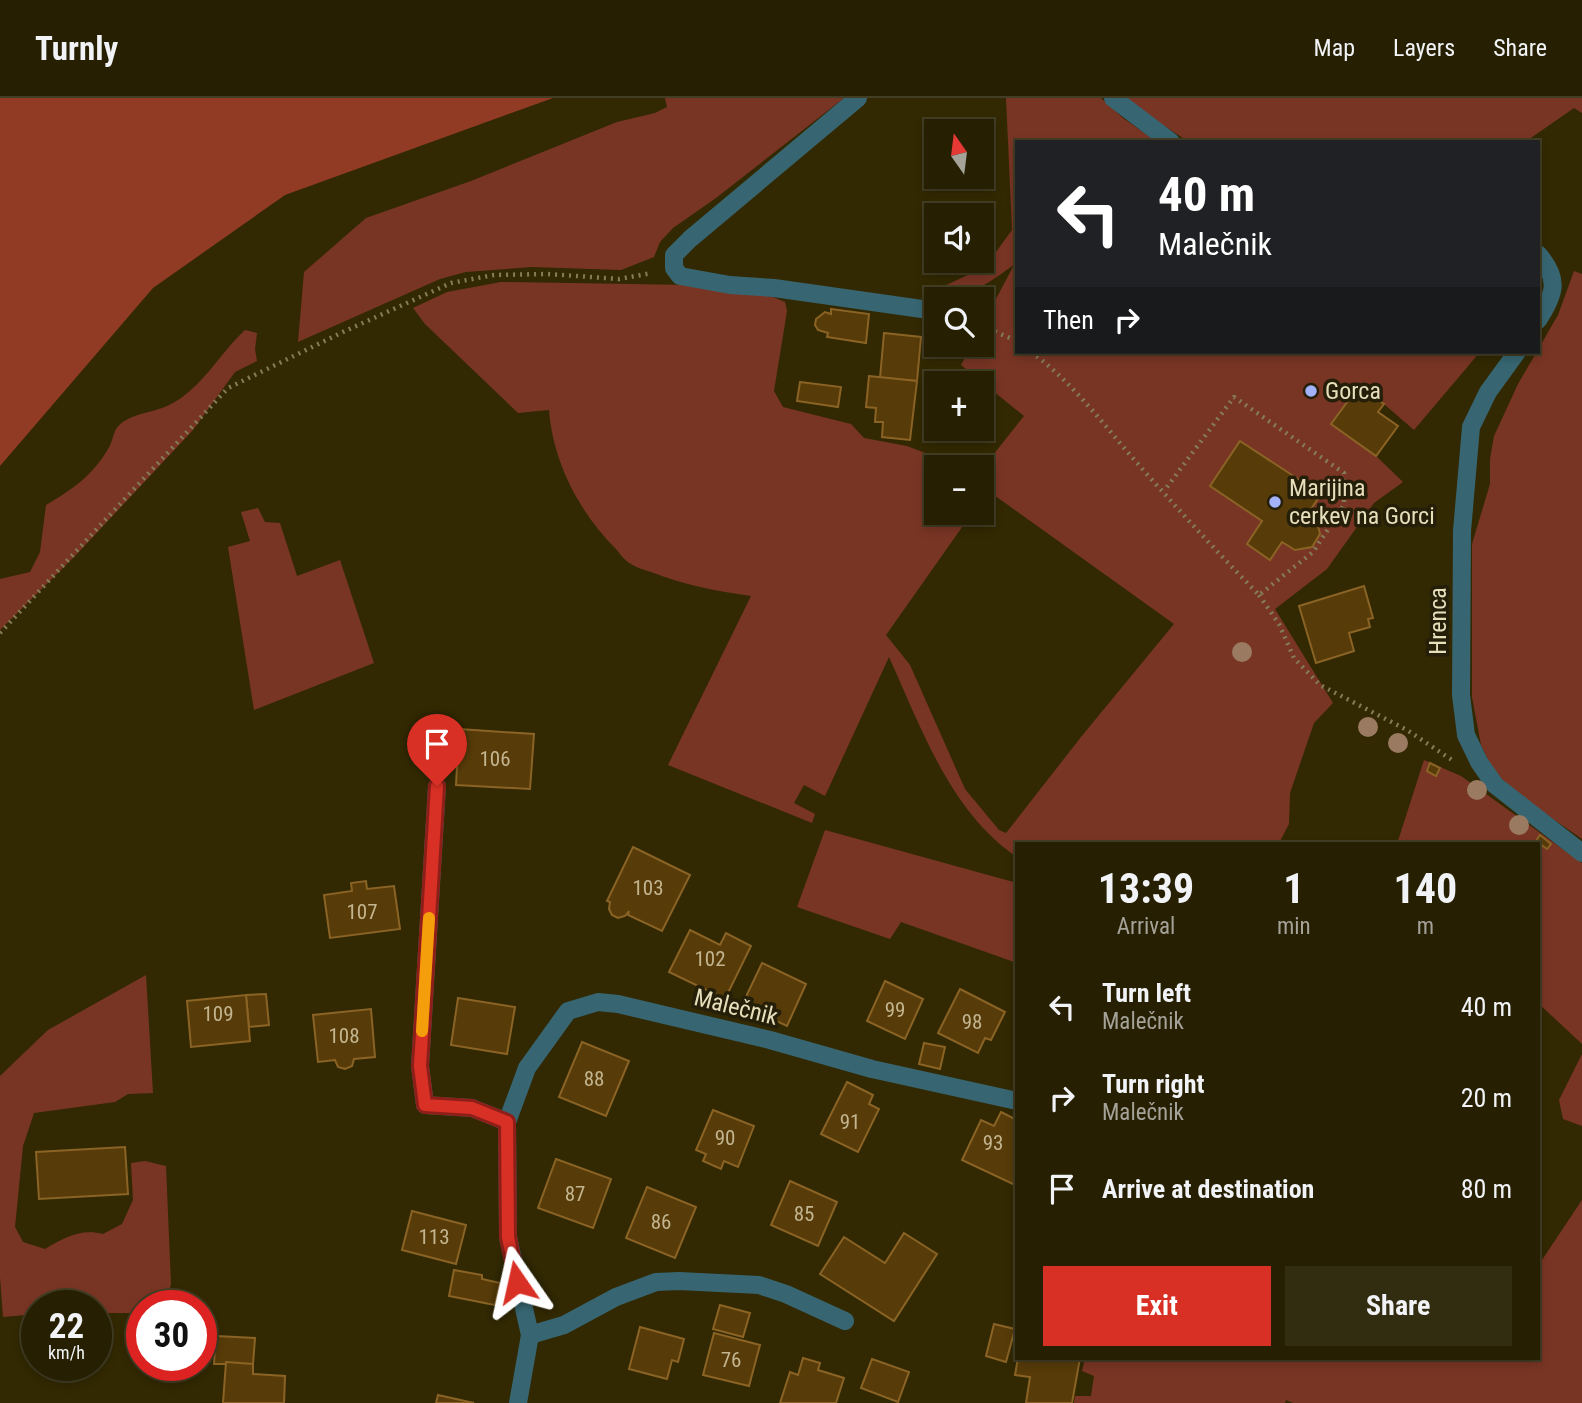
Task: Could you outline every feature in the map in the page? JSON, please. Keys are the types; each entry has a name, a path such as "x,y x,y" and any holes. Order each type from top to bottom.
{"street":[{"path":"858,98 690,239 674,256 674,268 680,276 730,285 774,288 924,309"},
{"path":"1112,98 1168,140"},
{"path":"1540,256 1549,266 1554,280 1553,291 1540,316"},
{"name":"Hrenca","path":"1516,354 1488,392 1471,427 1462,531 1461,695 1466,735 1479,762 1495,785 1582,853"},
{"path":"437,786 420,1066 425,1105 472,1108 507,1122"},
{"name":"Malečnik","path":"518,1403 530,1335 508,1237 507,1122 527,1068 568,1011 598,1002 618,1004 770,1040 872,1069 1015,1101"},
{"path":"530,1335 564,1325 616,1297 656,1282 679,1280 759,1285 797,1298 845,1321"}],"path":[{"path":"0,633 228,388 451,283 494,275 548,274 619,279 674,268"},
{"path":"994,331 1015,340"},
{"path":"1034,354 1054,368 1164,491 1189,523 1259,595 1279,624 1294,659 1320,685 1408,730 1447,758 1486,772"},
{"path":"1164,491 1234,397 1344,473 1344,505 1313,552 1259,595"}],"shaded area":[{"path":"0,98 553,98 285,195 153,288 0,466"},
{"path":"665,98 844,98 716,198 673,228 660,242 654,257 621,270 532,267 466,272 440,279 298,342 304,272 366,218 471,181 617,122 655,113 667,107"},
{"path":"1006,98 1101,98 1154,140 1015,140 1015,354 1478,354 1414,430 1384,404 1331,424 1376,456 1403,482 1374,503 1327,569 1275,609 1333,703 1314,723 1290,793 1289,824 1280,842 1015,842 1015,855 973,817 955,792 926,739 889,657 825,796 804,785 794,803 815,814 812,823 668,765 751,596 713,590 663,577 627,561 590,519 570,485 556,448 549,410 518,413 425,324 413,308 447,292 501,282 691,285 766,294 785,302 787,311 774,391 783,407 851,424 864,438 907,446 931,455 924,455 924,525 964,525 886,635 910,665 965,789 999,830 1006,833 1174,624 994,495 993,455 1024,416 994,392 994,371 968,371 961,365 965,357 994,357 994,302 1014,265 980,287 942,287 972,273 994,273 994,255 1012,230"},
{"path":"1125,98 1582,98 1582,113 1574,108 1528,140 1186,140"},
{"path":"1574,271 1582,274 1582,839 1524,799 1494,772 1481,745 1472,697 1472,544 1490,484 1494,436 1518,384 1535,354 1540,354 1540,346 1558,315"},
{"path":"245,330 257,333 257,361 235,372 193,430 75,556 0,630 0,579 30,572 40,552 46,505 73,488 96,467 121,424 134,416 163,408 191,390"},
{"path":"258,508 265,522 280,523 297,576 340,560 374,663 254,710 228,547 250,541 241,512"},
{"path":"1424,760 1461,776 1582,863 1582,1044 1540,1005 1540,842 1398,842"},
{"path":"825,830 1015,882 1015,962 901,922 890,939 797,907"},
{"path":"146,975 153,1093 128,1094 115,1102 34,1113 23,1146 15,1227 23,1242 45,1249 80,1233 103,1234 122,1224 133,1200 131,1163 145,1161 166,1166 171,1284 169,1290 126,1290 126,1313 112,1313 112,1290 21,1290 21,1315 3,1317 0,1277 0,1076 48,1030"},
{"path":"1582,1054 1582,1126 1563,1119 1559,1100"},
{"path":"1582,1200 1582,1403 1293,1403 1286,1400 1285,1403 1074,1403 1075,1396 1091,1396 1094,1376 1082,1371 1085,1360 1540,1360 1540,1263"}],"building":[{"path":"831,309 869,314 866,343 827,337 828,333 818,330 816,319 825,312 831,314"},
{"path":"884,333 921,337 917,381 880,378"},
{"path":"869,376 917,381 910,440 882,437 883,422 875,422 876,408 866,407"},
{"path":"800,382 841,387 838,407 797,401"},
{"path":"1359,386 1384,404 1378,412 1398,426 1376,456 1331,424"},
{"name":"Marijina cerkev na Gorci","path":"1240,441 1321,494 1311,509 1320,534 1312,547 1295,550 1282,542 1270,560 1247,544 1262,521 1210,486"},
{"path":"1364,586 1373,618 1368,619 1370,627 1349,633 1354,651 1316,663 1299,606"},
{"path":"459,729 534,734 530,789 456,785"},
{"path":"1430,763 1440,768 1436,776 1427,771"},
{"path":"1540,835 1551,844 1547,849 1536,841"},
{"path":"633,847 690,875 662,931 628,915 629,911 618,918 612,915 609,909 610,902 607,901"},
{"path":"366,881 367,889 394,886 400,929 330,938 324,895 352,891 351,883"},
{"path":"690,930 720,945 726,933 751,946 725,999 669,972"},
{"path":"762,963 806,984 787,1026 742,1005"},
{"path":"885,981 923,999 905,1039 867,1021"},
{"path":"960,989 1005,1012 991,1040 985,1038 978,1053 938,1033"},
{"path":"266,994 269,1025 249,1027 246,995"},
{"path":"246,995 250,1041 191,1047 187,1001"},
{"path":"458,998 515,1007 507,1054 451,1045"},
{"path":"371,1009 375,1057 354,1059 352,1066 345,1069 338,1067 335,1060 318,1062 313,1015"},
{"path":"582,1042 629,1061 606,1116 559,1097"},
{"path":"924,1043 945,1047 940,1069 919,1064"},
{"path":"847,1082 873,1095 869,1104 879,1109 858,1152 821,1134"},
{"path":"713,1110 754,1126 738,1167 724,1161 721,1169 703,1161 706,1154 696,1150"},
{"path":"1001,1112 1015,1119 1015,1185 962,1160 981,1120 994,1126"},
{"path":"125,1147 128,1194 39,1199 36,1152"},
{"path":"556,1159 611,1179 593,1228 538,1208"},
{"path":"790,1181 837,1202 818,1246 771,1225"},
{"path":"647,1187 696,1207 675,1258 626,1238"},
{"path":"412,1211 466,1225 456,1264 402,1250"},
{"path":"904,1233 937,1254 894,1321 820,1274 844,1237 885,1263"},
{"path":"454,1270 482,1275 482,1279 500,1283 495,1305 449,1296"},
{"path":"720,1305 750,1313 743,1337 713,1329"},
{"path":"994,1324 1015,1329 1006,1362 986,1356"},
{"path":"640,1327 684,1339 678,1362 672,1360 667,1379 629,1369"},
{"path":"714,1333 760,1345 749,1386 703,1375"},
{"path":"217,1336 255,1338 253,1364 217,1364"},
{"path":"803,1358 820,1363 818,1370 844,1378 836,1403 780,1403 790,1372 798,1375"},
{"path":"872,1359 909,1372 898,1402 861,1388"},
{"path":"1018,1360 1080,1360 1072,1403 1026,1403 1030,1377 1015,1375"},
{"path":"226,1362 253,1364 253,1374 285,1376 284,1403 223,1403"},
{"path":"438,1395 474,1403 436,1403"}],"slow traffic":[{"path":"422,1031 429,918"}],"place":[{"name":"Gorca","path":"1311,391"},
{"name":"Marijina cerkev na Gorci","path":"1275,502"}],"route":[{"path":"437,786 420,1066 425,1105 472,1108 507,1122 508,1237 517,1282"}]}
